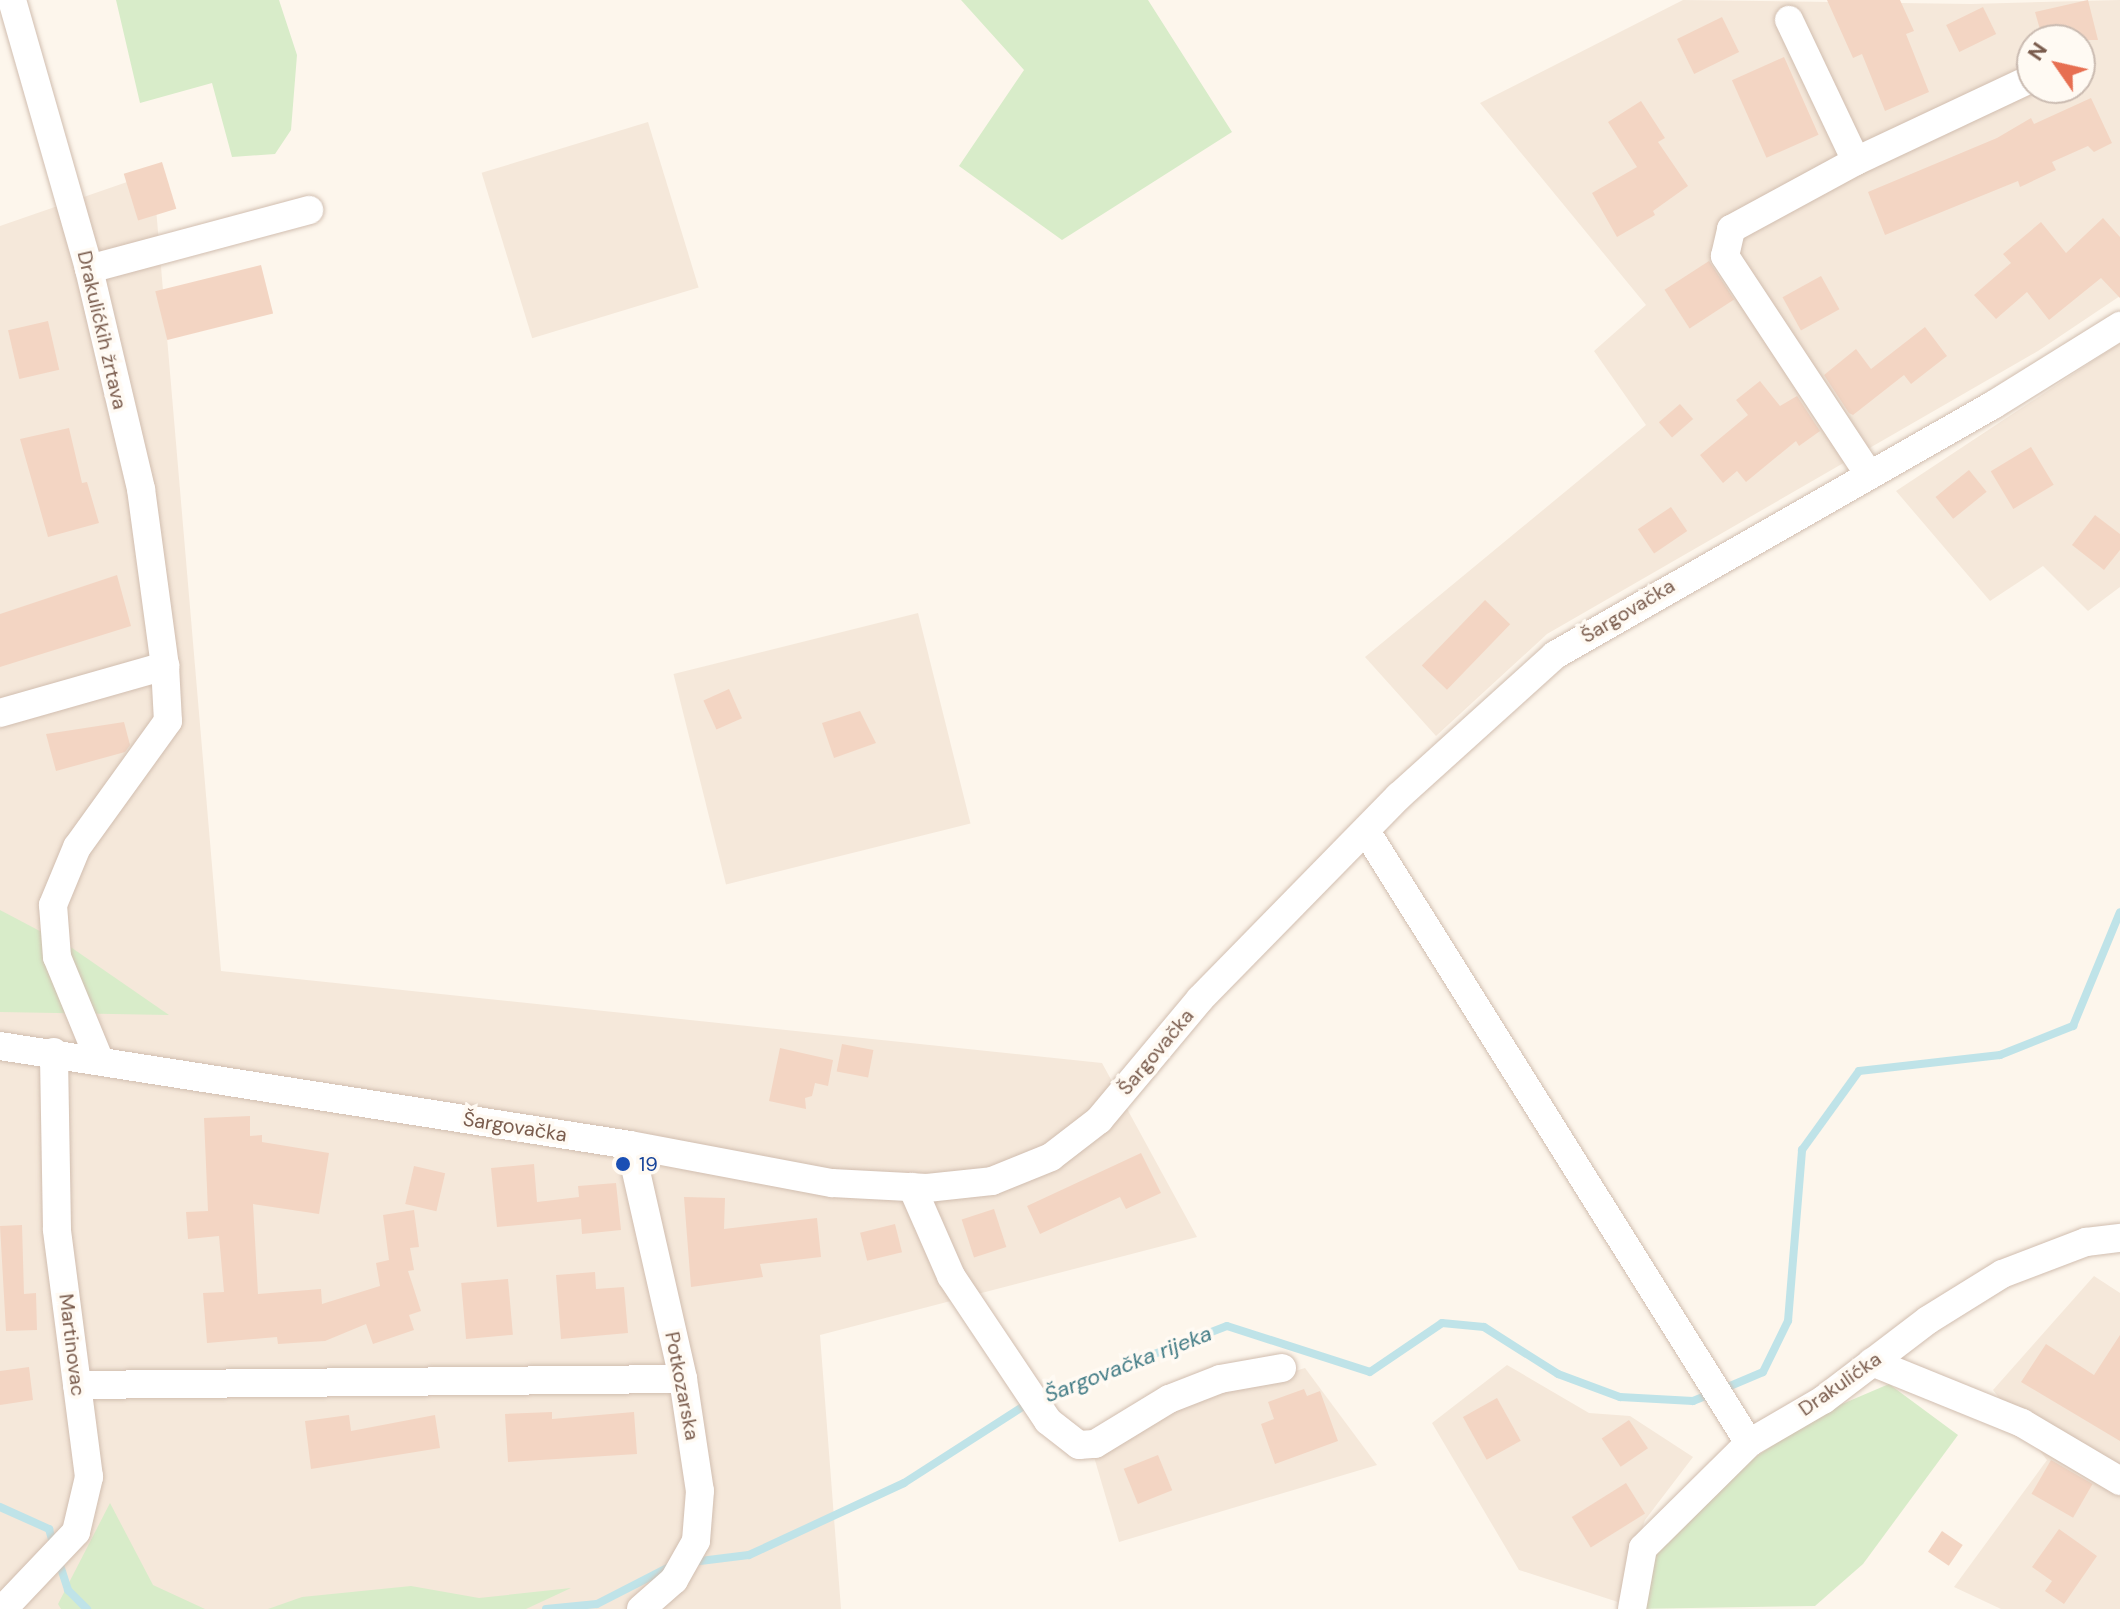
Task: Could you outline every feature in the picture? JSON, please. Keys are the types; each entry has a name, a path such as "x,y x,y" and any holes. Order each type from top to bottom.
{"street":[{"name":"Drakulićkih žrtava","path":"12,0 89,269 141,489 165,666 168,721 77,847 53,905 57,957 99,1059"},
{"path":"1789,20 1856,161"},
{"path":"1868,473 1725,256 1731,229 1856,161 2016,86"},
{"path":"89,269 309,210"},
{"name":"Šargovačka","path":"0,1046 99,1059 630,1145 832,1183 912,1187 992,1181 1051,1157 1099,1120 1200,999 1486,713 1555,655 1868,473 1993,405 2120,326"},
{"path":"0,713 165,666"},
{"path":"1366,831 1722,1407 1749,1443"},
{"name":"Martinovac","path":"3,1609 76,1532 89,1477 57,1229 54,1052"},
{"name":"Potkozarska","path":"630,1145 683,1379 700,1491 696,1541 674,1580 641,1609"},
{"path":"912,1187 951,1276 1048,1421 1079,1445 1095,1444 1169,1399 1220,1379 1282,1368"},
{"name":"Drakulićka","path":"1632,1609 1643,1548 1749,1443 1823,1400 1872,1362 2002,1274 2086,1242 2120,1238"},
{"path":"1872,1362 2022,1423 2120,1481"},
{"path":"77,1385 683,1379"}],"shaded area":[{"path":"1683,0 1971,4 2120,0 2120,296 2038,351 1547,634 1436,736 1365,657 1646,425 1594,351 1646,305 1480,103"},
{"path":"648,122 699,287 532,338 482,173"},
{"path":"153,173 221,971 1102,1063 1197,1237 820,1335 841,1609 0,1609 0,226"},
{"path":"2120,343 2120,587 2088,611 2043,566 1990,601 1896,491"},
{"path":"918,613 970,824 726,885 673,674"},
{"path":"2094,1276 2120,1293 2120,1609 2001,1609 1954,1587 2047,1460 1993,1390"},
{"path":"1507,1365 1589,1413 1630,1416 1693,1457 1645,1520 1618,1602 1519,1570 1432,1423"},
{"path":"1305,1368 1377,1465 1119,1542 1087,1433"}],"green space":[{"path":"116,0 279,0 297,55 291,130 275,154 232,157 212,83 140,103"},
{"path":"961,0 1148,0 1232,132 1062,240 959,166 1024,70"},
{"path":"0,910 72,948 169,1015 0,1012"},
{"path":"1889,1384 1958,1435 1863,1564 1815,1606 1632,1609 1672,1513 1821,1413"},
{"path":"110,1503 153,1585 205,1609 61,1609 58,1604"},
{"path":"411,1586 479,1598 571,1588 526,1609 268,1609 302,1597"}],"building":[{"path":"1827,0 1900,0 1914,31 1906,34 1929,92 1885,111 1862,54 1853,58"},
{"path":"2088,0 2094,24 2038,24 2035,12"},
{"path":"1983,7 1996,34 1959,52 1946,25"},
{"path":"1722,17 1739,52 1694,74 1677,39"},
{"path":"1784,57 1819,135 1767,158 1732,80"},
{"path":"1641,101 1665,138 1658,142 1688,186 1653,211 1655,215 1617,237 1592,193 1637,167 1608,122"},
{"path":"2078,104 2094,104 2112,143 2094,152 2088,146 2052,162 2056,170 2020,187 2018,181 1885,235 1868,192 1997,138 2031,118 2034,124"},
{"path":"162,162 176,209 138,221 124,174"},
{"path":"2103,218 2120,237 2120,298 2101,278 2049,320 2027,292 1996,319 1974,295 2011,263 2003,254 2041,222 2066,253"},
{"path":"1709,261 1734,300 1690,328 1665,290"},
{"path":"261,265 273,314 167,340 155,291"},
{"path":"1821,276 1839,309 1801,331 1783,297"},
{"path":"48,321 59,370 19,379 8,330"},
{"path":"1925,327 1947,356 1911,384 1904,375 1853,415 1849,413 1824,375 1856,349 1871,369"},
{"path":"1760,381 1780,406 1797,396 1820,431 1799,446 1796,441 1746,482 1737,471 1723,483 1700,455 1748,415 1736,400"},
{"path":"1680,404 1693,419 1672,437 1659,422"},
{"path":"69,428 82,483 87,482 99,523 48,537 20,439"},
{"path":"2031,447 2054,485 2013,509 1991,471"},
{"path":"1969,470 1987,492 1953,519 1936,497"},
{"path":"1671,507 1687,531 1654,553 1638,529"},
{"path":"2095,515 2120,534 2120,550 2104,570 2072,545"},
{"path":"117,575 131,626 0,667 0,614"},
{"path":"1485,600 1510,624 1447,690 1422,665"},
{"path":"729,689 742,718 716,730 703,700"},
{"path":"860,711 876,743 834,758 822,723"},
{"path":"124,722 130,745 125,752 56,771 46,734"},
{"path":"842,1044 873,1050 868,1078 837,1071"},
{"path":"780,1048 833,1060 828,1086 815,1083 812,1096 805,1098 806,1109 769,1101"},
{"path":"250,1116 250,1136 262,1135 262,1142 329,1153 319,1214 253,1204 258,1294 321,1289 322,1304 380,1286 376,1263 389,1260 383,1215 414,1210 419,1247 410,1248 414,1270 408,1271 421,1311 409,1315 414,1330 373,1344 366,1324 325,1341 278,1344 277,1337 207,1343 203,1293 224,1292 219,1236 188,1239 186,1212 208,1211 204,1118"},
{"path":"1141,1153 1161,1193 1126,1209 1120,1197 1040,1234 1027,1206"},
{"path":"534,1164 537,1202 579,1197 578,1186 616,1183 621,1230 582,1234 581,1219 497,1227 491,1168"},
{"path":"414,1166 445,1173 436,1211 405,1204"},
{"path":"684,1197 725,1198 724,1229 817,1218 821,1257 760,1264 763,1277 691,1287"},
{"path":"994,1209 1006,1247 974,1258 962,1220"},
{"path":"895,1224 902,1252 867,1261 860,1233"},
{"path":"22,1225 24,1294 36,1293 37,1330 6,1331 0,1226"},
{"path":"595,1272 596,1289 624,1287 628,1333 561,1339 556,1275"},
{"path":"508,1279 513,1335 466,1339 461,1283"},
{"path":"2120,1335 2120,1441 2021,1382 2046,1344 2094,1375"},
{"path":"29,1367 33,1400 0,1405 0,1371"},
{"path":"1304,1389 1307,1396 1320,1391 1338,1441 1275,1464 1261,1424 1274,1419 1268,1402"},
{"path":"1497,1398 1521,1441 1487,1460 1463,1417"},
{"path":"552,1412 552,1419 634,1412 637,1454 508,1462 505,1414"},
{"path":"349,1415 351,1431 435,1415 440,1448 311,1469 305,1421"},
{"path":"1629,1420 1648,1448 1621,1467 1602,1438"},
{"path":"1158,1455 1172,1490 1138,1504 1124,1469"},
{"path":"2051,1460 2093,1484 2073,1518 2032,1494"},
{"path":"1626,1483 1645,1514 1591,1547 1572,1517"},
{"path":"2059,1529 2097,1556 2064,1604 2045,1591 2052,1581 2032,1567"},
{"path":"1942,1531 1963,1545 1949,1566 1928,1552"}],"waterway":[{"name":"Šargovačka rijeka","path":"1723,1389 1763,1372 1788,1321 1802,1150 1859,1071 2000,1055 2073,1026 2120,912"},
{"name":"Šargovačka rijeka","path":"692,1562 749,1555 904,1483 1030,1402 1227,1326 1370,1372 1442,1323 1484,1327 1558,1374 1620,1397 1693,1401 1710,1394"},
{"name":"Šargovačka rijeka","path":"0,1507 49,1529 54,1546"},
{"name":"Šargovačka rijeka","path":"58,1559 68,1590 87,1609"},
{"name":"Šargovačka rijeka","path":"546,1609 597,1604 675,1564"}],"place":[{"name":"19","path":"623,1164"}]}
